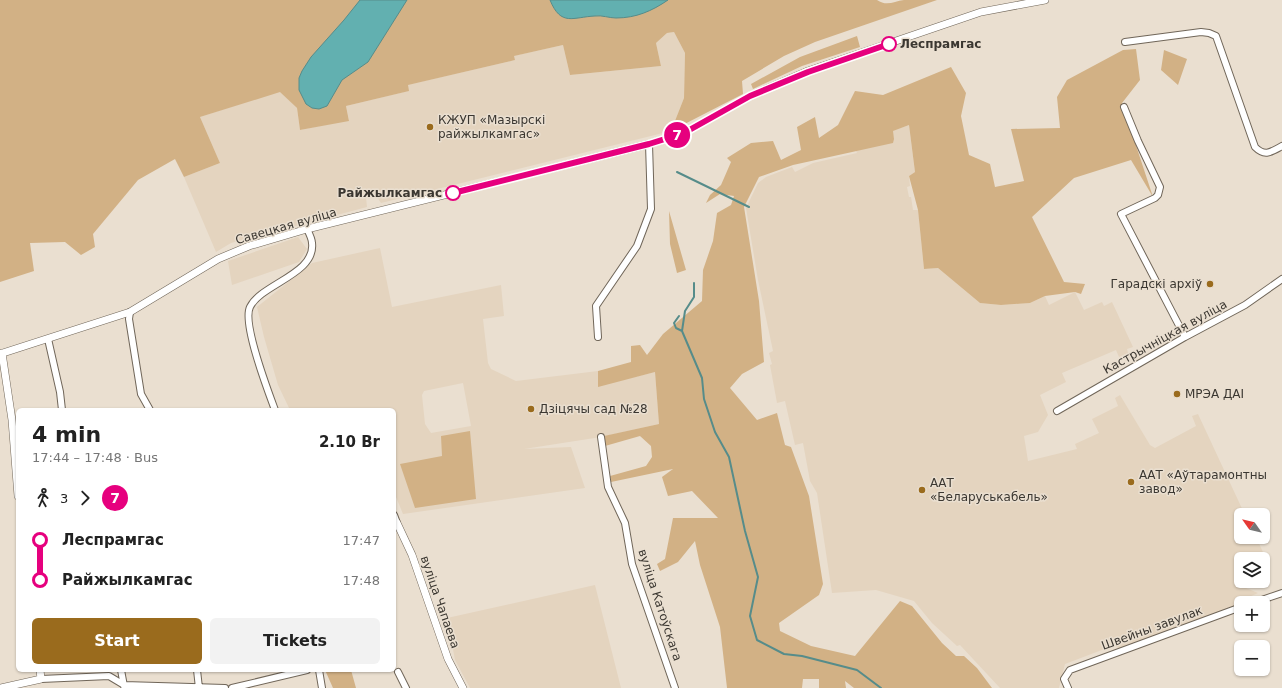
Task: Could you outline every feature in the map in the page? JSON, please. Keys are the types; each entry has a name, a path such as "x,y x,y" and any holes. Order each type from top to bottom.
{"street":[{"name":"Савецкая вуліца","path":"1,354 130,312 218,259 249,246 308,229 649,144 684,133 750,96 808,72 981,12 1045,0"},
{"path":"1125,42 1201,32 1213,34 1216,36 1255,147 1261,152 1268,154 1282,146"},
{"path":"1124,107 1160,187 1158,196 1121,214 1185,337"},
{"path":"598,337 596,306 637,246 651,209 649,144"},
{"path":"274,408 254,345 248,320 250,307 257,298 302,267 306,262 313,244 308,229"},
{"name":"Кастрычніцкая вуліца","path":"1057,411 1185,337 1245,305 1282,279"},
{"path":"1275,284 1282,285"},
{"path":"130,312 129,319 141,394 149,408"},
{"path":"48,339 60,392 62,408"},
{"path":"1,354 12,420 16,471"},
{"name":"вуліца Катоўскага","path":"601,437 608,487 625,523 632,564 675,688"},
{"name":"вуліца Чапаева","path":"397,523 412,555 448,659 463,688"},
{"path":"1270,597 1282,593"},
{"name":"Швейны завулак","path":"1068,688 1064,679 1070,670 1234,610"},
{"path":"40,672 41,679"},
{"path":"121,672 124,686"},
{"path":"197,672 199,688"},
{"path":"232,688 299,672"},
{"path":"319,672 322,688"},
{"path":"398,672 406,688"},
{"path":"1,688 41,679 109,676 124,686 225,688"}],"shaded area":[{"path":"0,0 877,0 887,3 904,0 937,0 815,42 784,56 742,81 743,94 671,131 684,98 685,53 674,32 667,33 656,43 661,66 570,75 563,45 514,56 515,60 408,85 409,91 346,106 349,121 300,130 297,108 280,92 200,117 220,163 184,177 175,159 138,180 93,234 95,247 81,255 65,242 30,243 34,271 0,282"},
{"name":"КЖУП «Мазырскі райжылкамгас»","path":"674,32 685,53 684,98 671,131 381,203 375,194 366,197 367,207 231,243 216,252 184,177 220,163 200,117 280,91 297,108 300,130 349,120 346,106 408,91 407,85 515,60 513,56 563,45 570,75 661,66 656,43 667,33"},
{"path":"857,36 860,47 802,66 753,89 751,84 800,57"},
{"path":"1136,49 1140,80 1122,103 1153,197 1131,160 1074,178 1032,217 1064,282 1085,284 1081,294 1075,292 1045,296 1030,303 1001,305 980,303 938,268 924,269 918,210 909,176 915,172 909,125 893,131 893,143 793,165 759,177 744,207 759,301 764,362 742,374 730,388 757,420 777,413 785,445 791,447 809,496 823,584 819,595 779,623 780,631 811,646 855,656 900,601 912,606 942,643 956,656 964,656 977,668 992,688 854,688 845,681 846,688 819,688 819,679 803,679 802,688 727,688 720,627 700,565 695,541 678,562 660,571 657,564 665,559 673,518 718,518 692,491 668,496 662,477 673,469 611,482 610,476 646,466 652,457 651,446 640,436 605,446 604,436 659,424 655,372 598,387 598,371 631,362 631,346 640,345 647,355 663,334 702,301 703,270 713,241 717,213 731,205 734,196 720,194 706,203 710,195 721,185 731,162 727,158 751,143 773,141 781,160 801,150 797,127 815,117 819,138 838,125 855,91 883,95 951,67 966,93 961,116 969,155 990,164 995,187 1024,181 1011,129 1060,128 1057,97 1067,80 1123,50"},
{"path":"1164,50 1187,59 1178,85 1161,70"},
{"name":"ААТ «Беларуськабель»","path":"909,125 915,172 909,176 910,186 907,187 909,197 911,197 913,210 918,210 924,269 938,268 980,303 1001,305 1030,303 1045,296 1049,305 1075,292 1084,310 1102,302 1104,306 1112,302 1133,347 1127,349 1128,353 1119,357 1116,350 1062,373 1066,382 1040,395 1048,415 1038,432 1024,436 1028,461 1077,449 1075,444 1099,433 1092,419 1118,406 1115,398 1120,395 1150,445 1155,448 1196,426 1192,416 1198,414 1242,508 1234,508 1234,544 1259,544 1263,552 1234,552 1234,588 1246,588 1258,593 1251,596 1234,596 1234,606 1119,649 1115,645 1065,664 1059,688 1000,688 960,645 957,646 932,623 914,601 876,590 832,593 817,493 810,481 803,443 795,445 785,401 777,403 770,365 772,364 769,353 773,351 758,280 746,208 758,183 766,177 792,167 795,172 813,163 857,153 856,151 894,139 892,131"},
{"path":"669,211 686,270 677,273 670,244"},
{"path":"298,237 307,249 299,262 232,285 228,261"},
{"path":"380,248 392,307 501,285 504,316 483,319 488,363 491,369 516,381 598,371 598,386 655,372 659,424 601,437 524,449 571,447 585,488 403,514 396,497 396,408 289,408 278,385 257,307 312,263","holes":["463,383 471,426 431,433 425,424 422,395 424,391"]},
{"path":"470,431 476,499 415,508 400,464 442,456 441,436"},
{"path":"595,585 621,688 470,688 455,660 447,618"},
{"path":"326,672 352,672 356,688 333,688"}],"water":[{"path":"360,0 407,0 368,62 342,80 327,106 319,109 312,108 306,104 299,90 299,78 302,71 311,57"},
{"path":"550,0 668,0 650,11 630,17 616,18 598,16 568,18 559,14"}],"waterway":[{"path":"677,172 749,207"},
{"path":"694,283 694,297 685,311 682,331 702,378 704,399 715,432 729,457 745,531 758,577 750,616 757,640 784,654 802,656 857,670 881,688"},
{"path":"679,316 674,323 676,328 682,331"}],"bus line":[{"name":"7","path":"453,193 649,144 684,133 750,96 808,72 889,44"}],"place":[{"name":"Леспрамгас","path":"889,44"},
{"name":"КЖУП «Мазырскі райжылкамгас»","path":"430,127"},
{"name":"Райжылкамгас","path":"453,193"},
{"name":"Гарадскі архіў","path":"1210,284"},
{"name":"МРЭА ДАІ","path":"1177,394"},
{"name":"Дзіцячы сад №28","path":"531,409"},
{"name":"ААТ «Аўтарамонтны завод»","path":"1131,482"},
{"name":"ААТ «Беларуськабель»","path":"922,490"}]}
